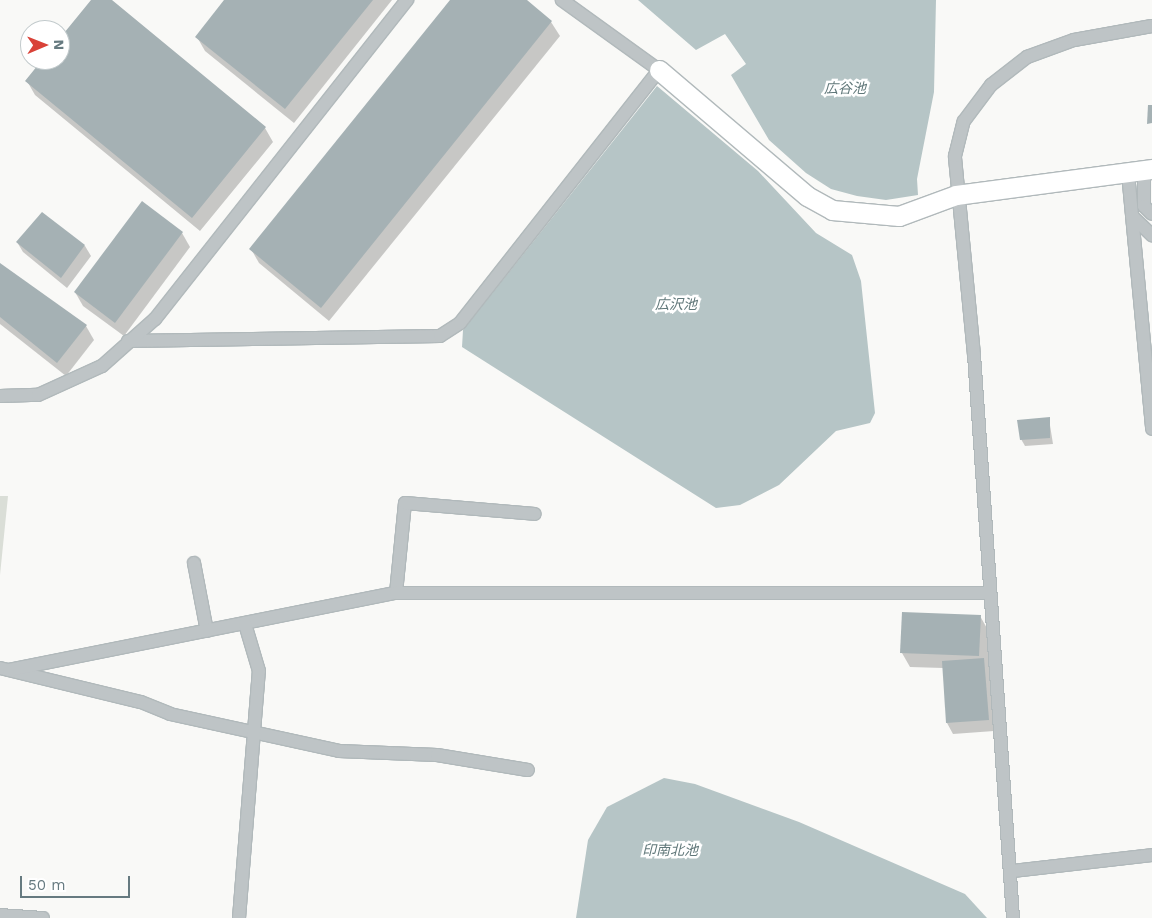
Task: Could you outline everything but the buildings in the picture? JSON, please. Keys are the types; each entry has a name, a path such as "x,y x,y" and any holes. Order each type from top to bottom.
{"street":[{"path":"0,396 38,395 102,366 179,292 407,0"},
{"path":"562,0 659,70 806,196 832,210 899,216 956,195 1141,171"},
{"path":"1013,918 1012,871 989,593 974,355 956,195 954,156 964,122 990,85 1027,57 1074,40 1152,26"},
{"path":"128,341 440,336 460,323 659,70"},
{"path":"1141,171 1144,206 1152,214"},
{"path":"1141,171 1132,216 1152,429"},
{"path":"1132,216 1152,235"},
{"path":"396,593 405,503 535,514"},
{"path":"194,563 207,631"},
{"path":"5,669 245,624 396,593 989,593"},
{"path":"240,918 257,730 259,671 245,624"},
{"path":"5,669 141,702 170,714 257,730 338,751 437,755 528,770"},
{"path":"1012,871 1152,856"},
{"path":"0,914 43,918"}],"shaded area":[{"path":"0,496 8,496 0,575"}],"water":[{"name":"広谷池","path":"638,0 936,0 934,92 917,179 918,195 886,200 857,196 831,189 806,173 769,140 731,75 746,64 725,34 696,50"},
{"name":"広沢池","path":"657,86 758,171 816,233 852,255 861,281 875,413 870,423 836,431 779,485 740,505 716,508 462,347 463,330"},
{"name":"印南北池","path":"664,778 695,784 799,822 965,894 987,918 576,918 588,840 607,807"}]}
